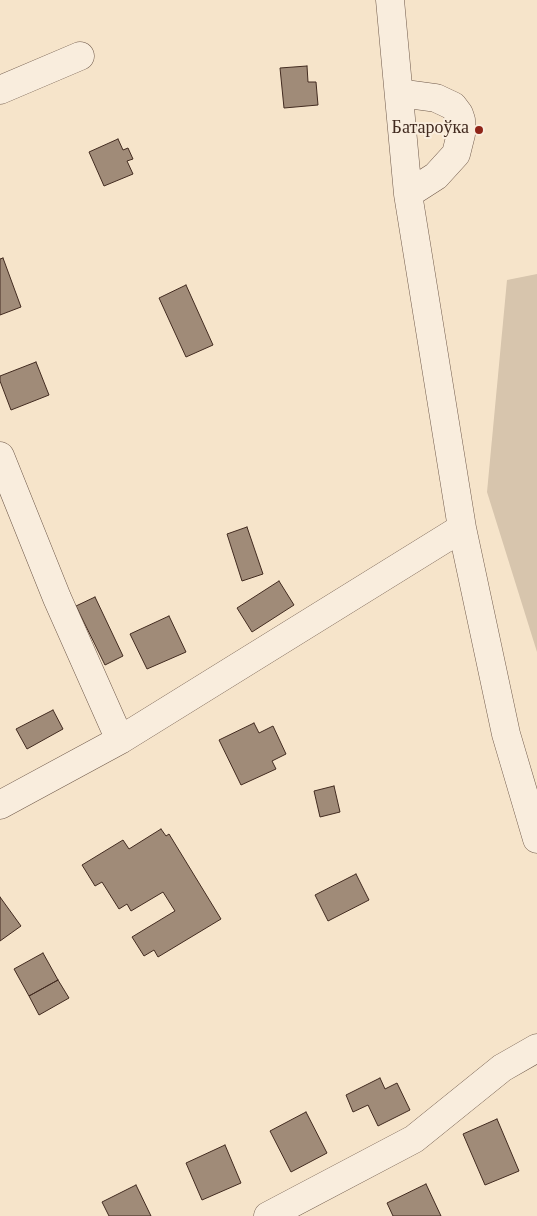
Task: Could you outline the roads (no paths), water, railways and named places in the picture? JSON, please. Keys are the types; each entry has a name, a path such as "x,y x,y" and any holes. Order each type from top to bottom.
{"street":[{"path":"390,0 408,194 462,528 506,734 537,839"},
{"path":"0,90 80,56"},
{"path":"399,93 436,98 453,106 459,114 460,120 461,134 456,154 436,176 408,194"},
{"path":"0,456 57,598 120,740"},
{"path":"0,805 120,740 462,528"},
{"path":"268,1216 414,1139 502,1068 537,1048"}],"place":[{"name":"Батароўка","path":"479,130"}]}
